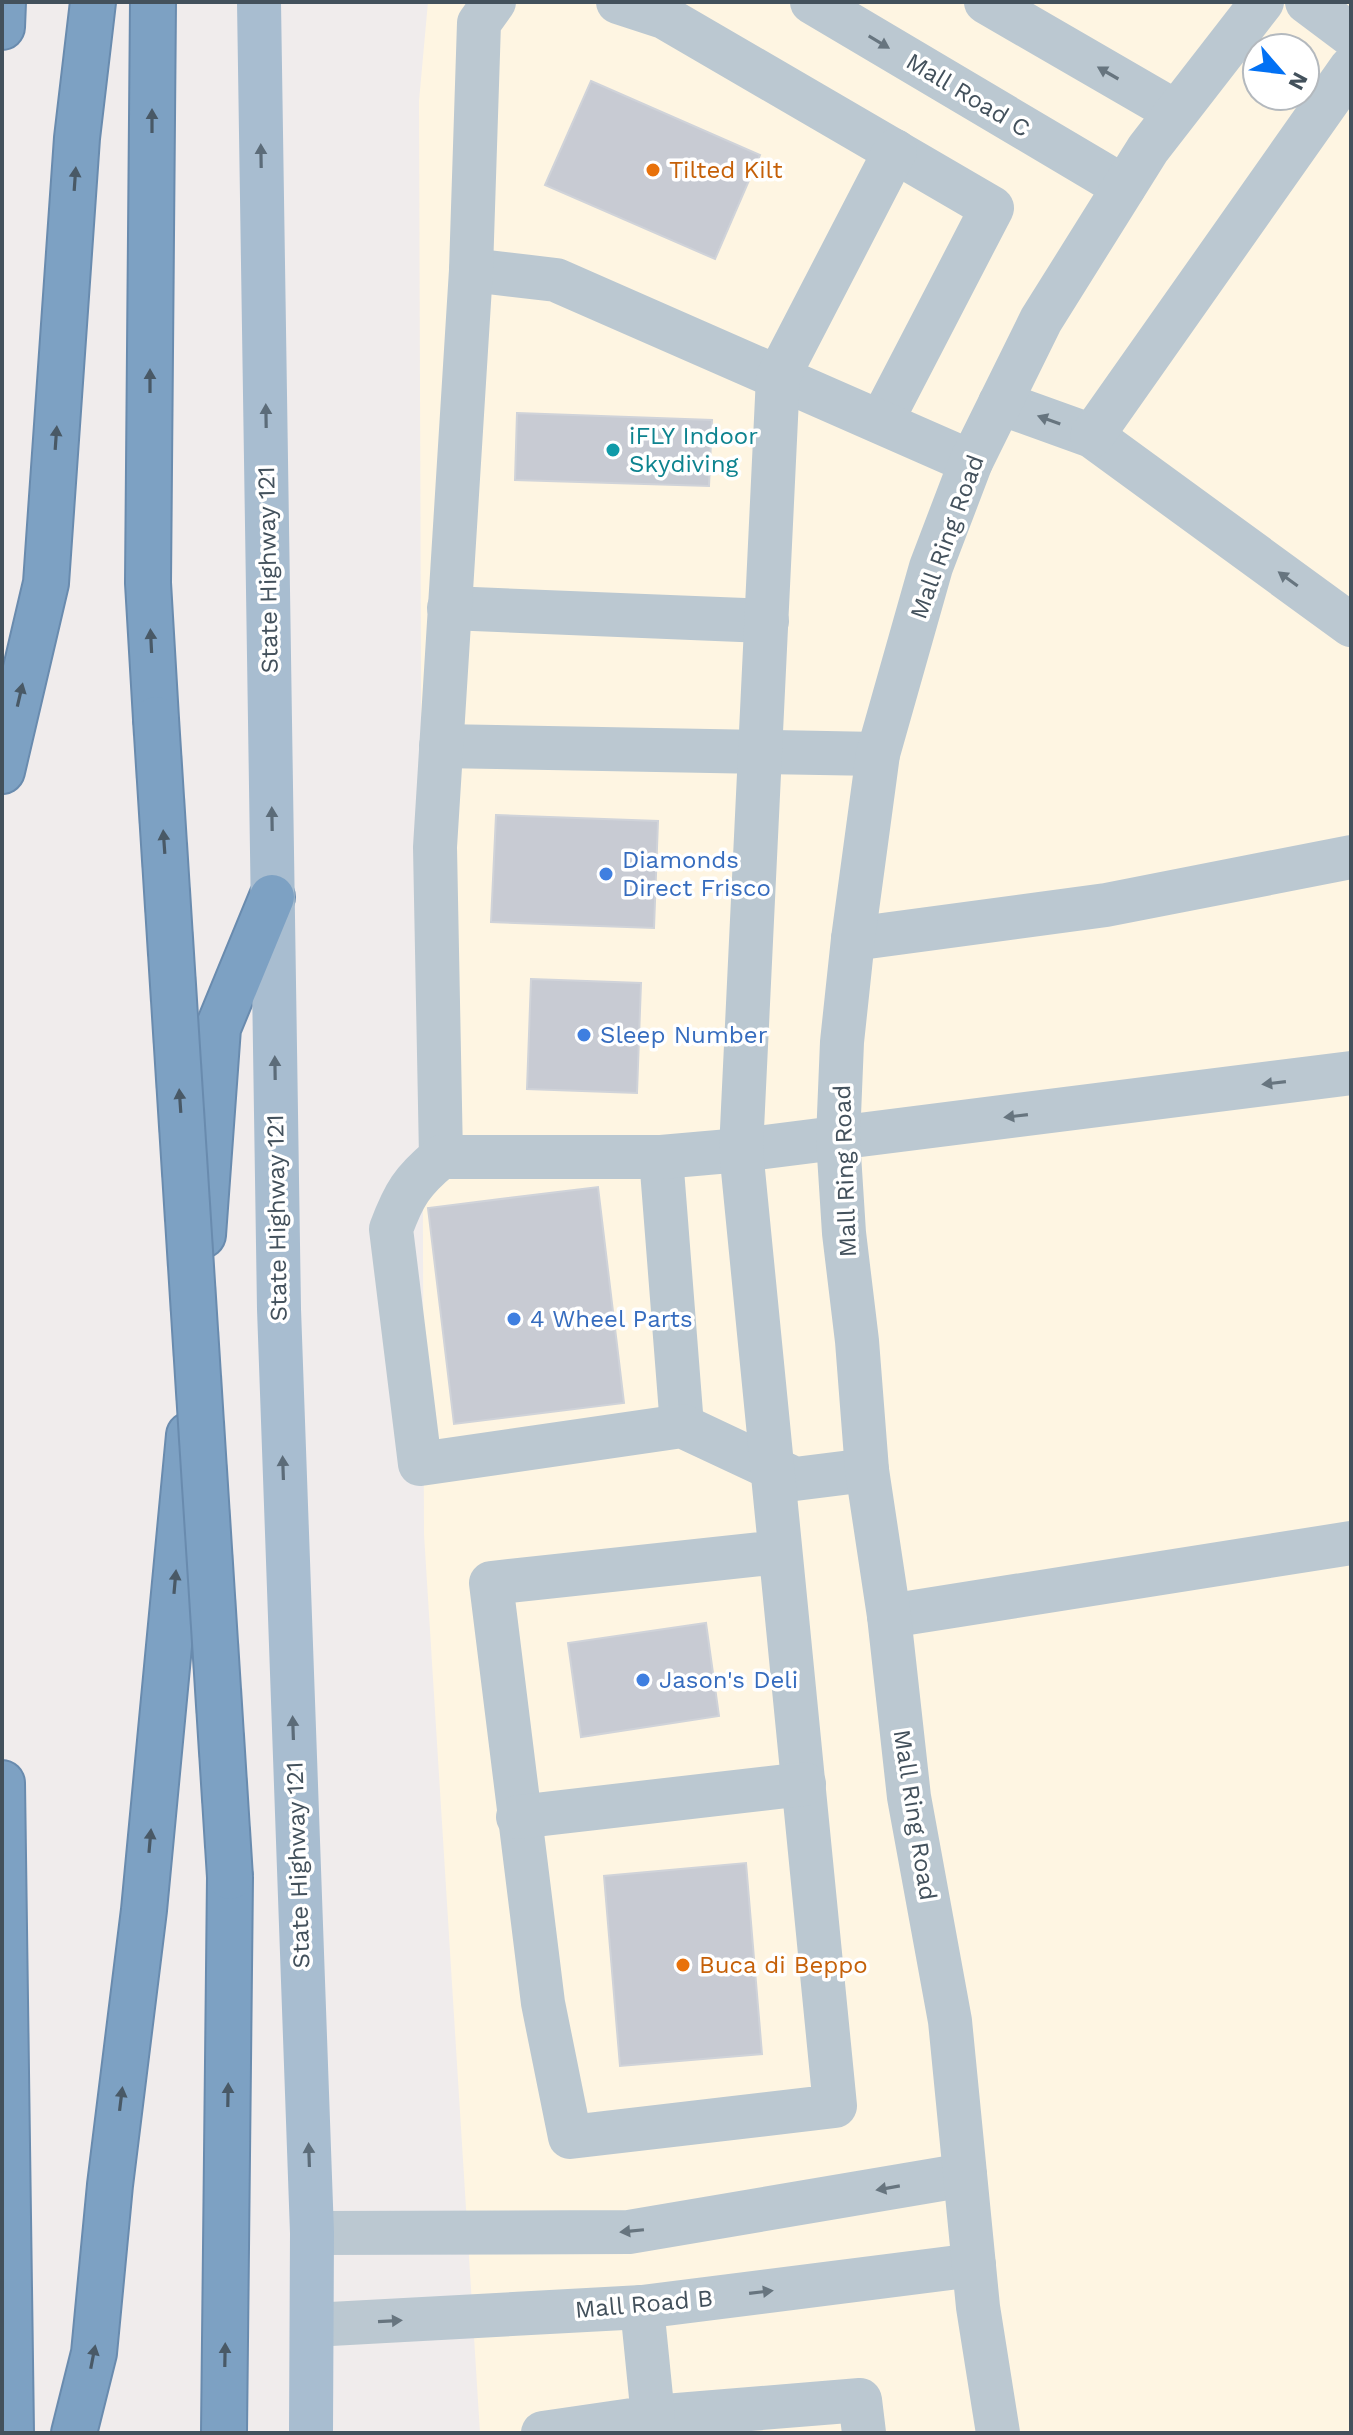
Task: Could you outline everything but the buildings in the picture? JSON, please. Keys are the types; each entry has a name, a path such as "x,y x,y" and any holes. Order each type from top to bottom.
{"highway":[{"path":"2,27 3,2"},
{"path":"2,771 46,583 77,138 93,2"},
{"path":"153,2 148,583 230,1877 224,2433"},
{"path":"74,2433 94,2353 110,2185 144,1910 187,1457 218,1028 272,897"},
{"path":"2,1783 11,2433"}],"main road":[{"name":"State Highway 121","path":"259,2 281,1427 312,2233 311,2433"}],"street":[{"path":"441,1157 435,847 471,270 479,23 494,2"},
{"path":"618,2 664,17 992,208 881,422"},
{"name":"Mall Road C","path":"812,2 1124,187"},
{"path":"986,2 1176,112"},
{"name":"Mall Ring Road","path":"998,2433 978,2307 950,2021 909,1797 889,1616 867,1470 838,1139 842,1042 853,939 878,754 931,567 971,462 1041,320 1124,187 1176,112 1262,2"},
{"path":"1307,2 1351,35"},
{"path":"1092,436 1351,68"},
{"path":"780,1552 491,1583 543,2003 570,2137 835,2106 741,1150 778,377 895,151"},
{"path":"471,270 556,280 971,462"},
{"path":"1000,403 1092,436 1351,625"},
{"path":"449,608 767,621"},
{"path":"441,746 878,754"},
{"path":"853,939 1106,905 1351,857"},
{"path":"867,1470 795,1479 682,1426 420,1464 391,1229 400,1203 417,1177 441,1157 661,1157 741,1150 1351,1073"},
{"path":"661,1157 682,1426"},
{"path":"889,1616 1351,1543"},
{"path":"518,1817 804,1784"},
{"path":"312,2233 629,2232 965,2175"},
{"name":"Mall Road B","path":"312,2325 642,2307 974,2265"},
{"path":"642,2307 653,2417"},
{"path":"543,2433 653,2417 860,2400 864,2433"}],"shaded area":[{"path":"428,2 1351,2 1351,2433 480,2433 424,1534 419,101"}],"place":[{"name":"Tilted Kilt","path":"653,170"},
{"name":"iFLY Indoor Skydiving","path":"613,450"},
{"name":"Diamonds Direct Frisco","path":"606,874"},
{"name":"Sleep Number","path":"584,1035"},
{"name":"4 Wheel Parts","path":"514,1319"},
{"name":"Jason's Deli","path":"643,1680"},
{"name":"Buca di Beppo","path":"683,1965"}]}
